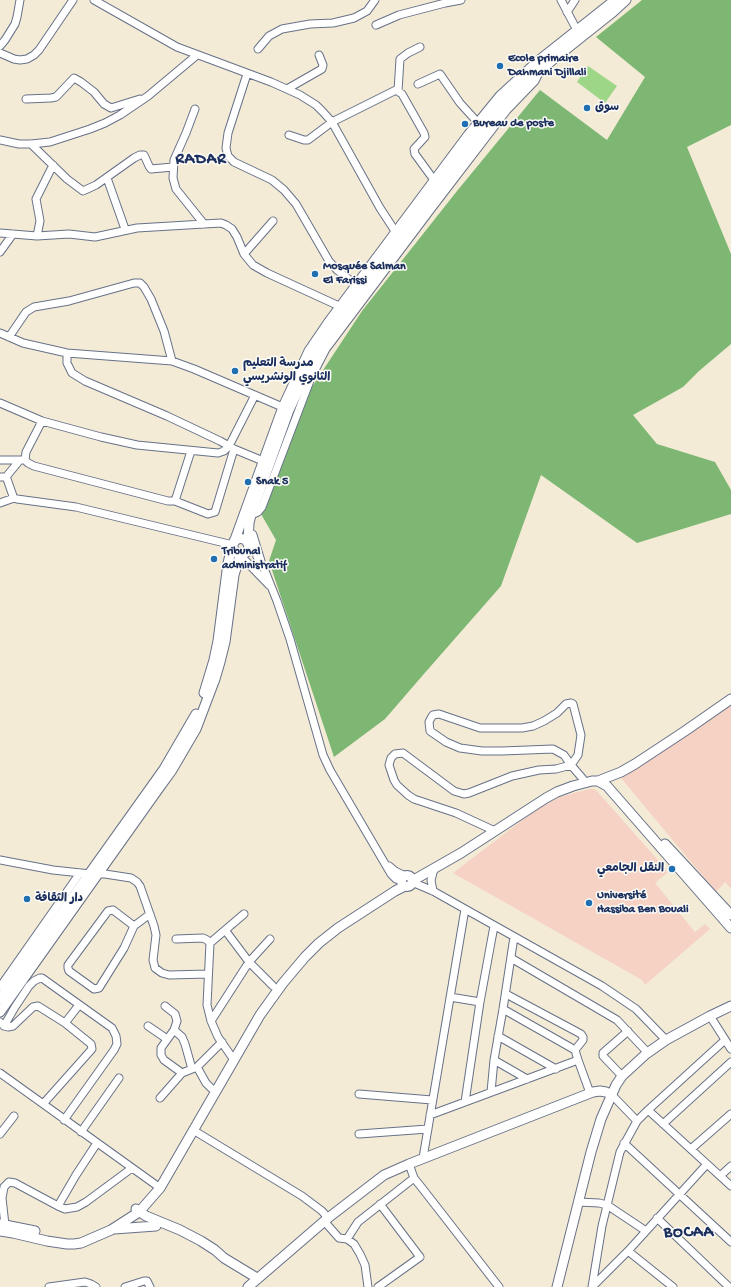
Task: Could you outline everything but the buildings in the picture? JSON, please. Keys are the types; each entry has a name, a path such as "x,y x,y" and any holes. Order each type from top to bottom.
{"main road":[{"path":"579,34 615,0"},
{"path":"192,729 214,660 218,641 228,563 233,544 263,461 309,351 340,306 359,287 401,237 500,96 579,34 626,0"},
{"path":"401,237 434,180 481,125"},
{"path":"240,555 248,552 250,519 286,409 318,350 359,287"},
{"path":"250,519 260,561"},
{"path":"233,544 240,538 244,539 248,544"},
{"path":"233,544 236,553 240,555"},
{"path":"0,999 172,770 215,679 225,642 234,575 240,555"},
{"path":"600,780 621,772 635,764 731,699"},
{"path":"407,880 434,869 493,830 528,802 554,787 597,777 614,787 731,915"},
{"path":"600,780 607,786 731,928"},
{"path":"2,1227 61,1238 80,1237 94,1232 147,1204 160,1188 193,1130 256,1012 273,986 301,953 316,938 395,891 407,880 460,851"},
{"path":"0,1012 94,874"},
{"path":"111,1230 135,1211 156,1185 211,1088 260,1016 283,983 305,957 336,926"},
{"path":"557,1287 591,1152 601,1120 622,1076 648,1053 666,1040 731,1006"},
{"path":"135,1211 144,1221 154,1222 176,1235 224,1258 252,1284 326,1220 384,1175 423,1158 590,1093 600,1091 612,1095"},
{"path":"147,1204 154,1222"},
{"path":"2,1227 13,1233 47,1241 74,1244 88,1240 111,1230 154,1222"}],"street":[{"path":"0,46 15,24 18,17 20,0"},
{"path":"0,53 20,60 32,57 39,50 73,0"},
{"path":"94,0 177,48 287,88 309,100 324,112 332,122 380,208 401,237"},
{"path":"258,49 269,36 282,29 310,24 333,23 354,18 367,11 375,0"},
{"path":"376,25 399,15 438,4 462,0"},
{"path":"561,0 579,34"},
{"path":"567,12 575,0"},
{"path":"398,91 400,60 408,53 420,47"},
{"path":"0,140 19,144 50,142 90,129 120,115 148,96 197,55"},
{"path":"287,88 322,69 323,65 319,55"},
{"path":"250,519 262,507 311,378 326,349 401,237 507,110 535,81 538,76 536,68"},
{"path":"248,74 228,133 226,148 228,156 234,162 272,180 284,190 296,204 329,261 337,270 359,287"},
{"path":"418,84 440,74 460,103 481,125"},
{"path":"26,99 51,98 56,96 74,78 90,89 104,104 111,108 148,96"},
{"path":"289,134 304,140 308,140 332,122 391,92 398,91 402,94 424,133 425,137 414,149 415,154 434,180"},
{"path":"195,109 186,133 176,152 173,167 173,178 174,187 204,224"},
{"path":"31,144 66,179 82,191 88,190 140,155 144,155 151,168 173,167"},
{"path":"37,236 40,221 36,199 53,166"},
{"path":"107,178 125,229"},
{"path":"244,254 273,221"},
{"path":"0,233 37,236 69,234 95,237 125,229 221,223 229,226 235,233 244,254 253,265 267,273 340,306"},
{"path":"0,252 13,234"},
{"path":"9,337 26,312 34,307 69,301 134,282 140,283 151,299 164,331 172,361"},
{"path":"0,333 23,342 67,353 172,361 286,409"},
{"path":"67,353 67,363 72,372 85,381 167,416 220,441 231,448 263,461"},
{"path":"0,460 22,460 34,466 175,502 208,514 214,512 216,509 231,448 255,395"},
{"path":"0,403 42,421 137,445 218,453 231,448"},
{"path":"14,498 7,479 3,477 13,470 22,460 42,421"},
{"path":"175,502 191,451"},
{"path":"0,503 14,498 76,507 233,544"},
{"path":"248,544 260,561 290,639 323,755 330,770 383,860 407,880 432,890 602,986 629,1004 666,1040"},
{"path":"240,555 270,587"},
{"path":"493,830 456,813 414,799 408,795 397,785 394,780 389,765 391,758 395,754 402,754 454,791 464,794 512,776 572,765 578,755 581,735 573,704 566,704 557,713 544,721 533,726 522,728 480,728 439,714 433,715 430,718 430,731 446,742 460,748 482,751 553,749 564,755 572,765 584,781"},
{"path":"0,860 80,873 124,876 131,878 137,882 143,890 156,935 154,965 157,970 169,975 208,974"},
{"path":"432,890 431,880 434,869"},
{"path":"0,987 80,873"},
{"path":"423,1158 465,909"},
{"path":"134,926 113,910 108,911 68,964 69,971 94,989 98,988 124,948 134,926 150,914"},
{"path":"232,1057 218,1037 211,1021 207,1005 210,943 244,914"},
{"path":"465,1102 480,1002 494,926"},
{"path":"225,930 248,962 273,986"},
{"path":"492,1092 494,1060 506,994 514,937"},
{"path":"176,939 202,938 210,943"},
{"path":"211,1021 248,962 270,939"},
{"path":"511,958 617,1020 648,1053"},
{"path":"42,1104 92,1049 91,1044 65,1023 38,1006 33,1007 12,1026 8,1027 2,1024 29,986 40,978 112,1028 116,1036 117,1044 114,1050 64,1120"},
{"path":"506,994 581,1034 583,1040 575,1050"},
{"path":"450,997 480,1002"},
{"path":"65,1023 79,1005"},
{"path":"165,1006 175,1014 177,1021 174,1030 161,1048 161,1054 164,1060 182,1073"},
{"path":"503,1009 575,1050 590,1093"},
{"path":"710,1016 731,1049"},
{"path":"148,1026 167,1040"},
{"path":"174,1030 182,1037 194,1068 206,1084 211,1088"},
{"path":"622,1076 603,1056 603,1053 628,1031"},
{"path":"498,1036 556,1069"},
{"path":"593,1287 601,1233 607,1205 620,1152 624,1143 637,1121 725,1040"},
{"path":"160,1098 182,1073 194,1068 222,1042"},
{"path":"494,1060 527,1079"},
{"path":"430,1115 578,1060"},
{"path":"663,1124 731,1062"},
{"path":"1,1076 156,1185"},
{"path":"80,1132 119,1078"},
{"path":"359,1094 432,1100"},
{"path":"612,1095 637,1121"},
{"path":"648,1110 731,1186"},
{"path":"691,1149 731,1114"},
{"path":"0,1134 14,1116"},
{"path":"359,1134 428,1129"},
{"path":"193,1130 302,1196 322,1211 326,1220 339,1238 346,1239 354,1244 360,1254 367,1273 368,1287"},
{"path":"58,1206 97,1143"},
{"path":"624,1143 731,1242"},
{"path":"409,1164 414,1178 499,1287"},
{"path":"593,1287 707,1164"},
{"path":"720,1176 731,1166"},
{"path":"2,1227 1,1197 4,1187 7,1184 12,1182 65,1209 77,1207 86,1202 132,1168"},
{"path":"346,1239 358,1222 414,1178"},
{"path":"578,1202 607,1205 646,1231"},
{"path":"378,1287 420,1257 380,1204"},
{"path":"657,1218 729,1287"},
{"path":"628,1251 673,1287"},
{"path":"125,1287 144,1281 147,1281 150,1287"},
{"path":"49,1287 85,1282 96,1287"}],"shaded area":[{"name":"Université Hassiba Ben Bouali","path":"731,705 731,889 725,882 716,892 621,778"},
{"name":"Université Hassiba Ben Bouali","path":"589,789 595,789 665,868 667,873 655,883 695,932 705,924 710,929 645,985 642,980 453,873 537,809 560,797"}],"green space":[{"path":"642,0 731,0 731,125 687,147 731,254 731,344 699,371 683,387 633,415 657,444 715,462 731,490 731,514 637,543 541,475 501,586 385,719 334,757 269,561 276,540 261,514 306,396 362,311 457,191 540,90 607,140 645,77 596,37"},
{"path":"588,66 617,86 605,103 577,82"}],"place":[{"name":"Ecole primaire Dahmani Djillali","path":"500,66"},
{"name":"سوق","path":"587,108"},
{"name":"Bureau de poste","path":"465,124"},
{"name":"Mosquée Salman El Farissi","path":"315,274"},
{"name":"مدرسة التعليم الثانوي الونشريسي","path":"235,371"},
{"name":"Snak 5","path":"248,482"},
{"name":"Tribunal administratif","path":"214,559"},
{"name":"النقل الجامعي","path":"672,869"},
{"name":"دار الثقافة","path":"27,899"},
{"name":"Université Hassiba Ben Bouali","path":"589,903"}],"district":[{"name":"RADAR","path":"201,161"},
{"name":"BOCAA","path":"689,1234"}]}
